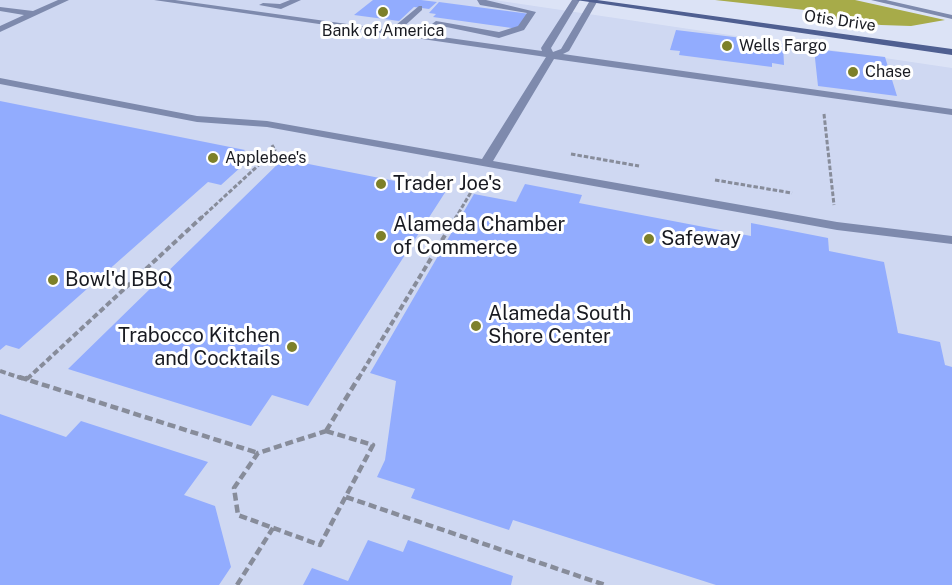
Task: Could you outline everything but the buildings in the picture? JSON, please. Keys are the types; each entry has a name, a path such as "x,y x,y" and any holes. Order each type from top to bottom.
{"main road":[{"name":"Otis Drive","path":"578,0 952,52"}],"street":[{"path":"0,29 64,0"},
{"path":"158,0 952,112"},
{"path":"225,0 276,7 287,6 297,0"},
{"path":"436,24 499,35 521,28 532,12 483,3 480,1 482,0"},
{"path":"552,55 547,52 546,48 578,0"},
{"path":"876,0 952,17"},
{"path":"486,162 552,55 564,51 592,2"},
{"path":"392,33 419,8"},
{"path":"0,9 33,14"},
{"path":"442,40 453,28"},
{"path":"493,47 499,35"},
{"path":"0,81 197,119 267,124 837,226 952,240"}],"path":[{"path":"820,93 837,226"},
{"path":"25,380 275,150 266,133 267,124"},
{"path":"571,154 639,166"},
{"path":"326,431 477,182 486,162"},
{"path":"715,180 792,193"},
{"path":"0,371 258,453 326,431 372,445 321,544 238,515 234,488 258,453"},
{"path":"346,497 605,585"},
{"path":"237,585 273,528"}],"shaded area":[{"name":"Alameda South Shore Center","path":"0,0 494,0 952,68 952,585 0,585"},
{"path":"715,0 855,0 945,20 911,26 881,25 818,17 805,10"}],"place":[{"name":"Bank of America","path":"383,12"},
{"name":"Wells Fargo","path":"727,46"},
{"name":"Chase","path":"853,72"},
{"name":"Applebee's","path":"213,158"},
{"name":"Trader Joe's","path":"381,184"},
{"name":"Alameda Chamber of Commerce","path":"381,236"},
{"name":"Safeway","path":"649,239"},
{"name":"Bowl'd BBQ","path":"53,280"},
{"name":"Alameda South Shore Center","path":"476,326"},
{"name":"Trabocco Kitchen and Cocktails","path":"292,347"}]}
